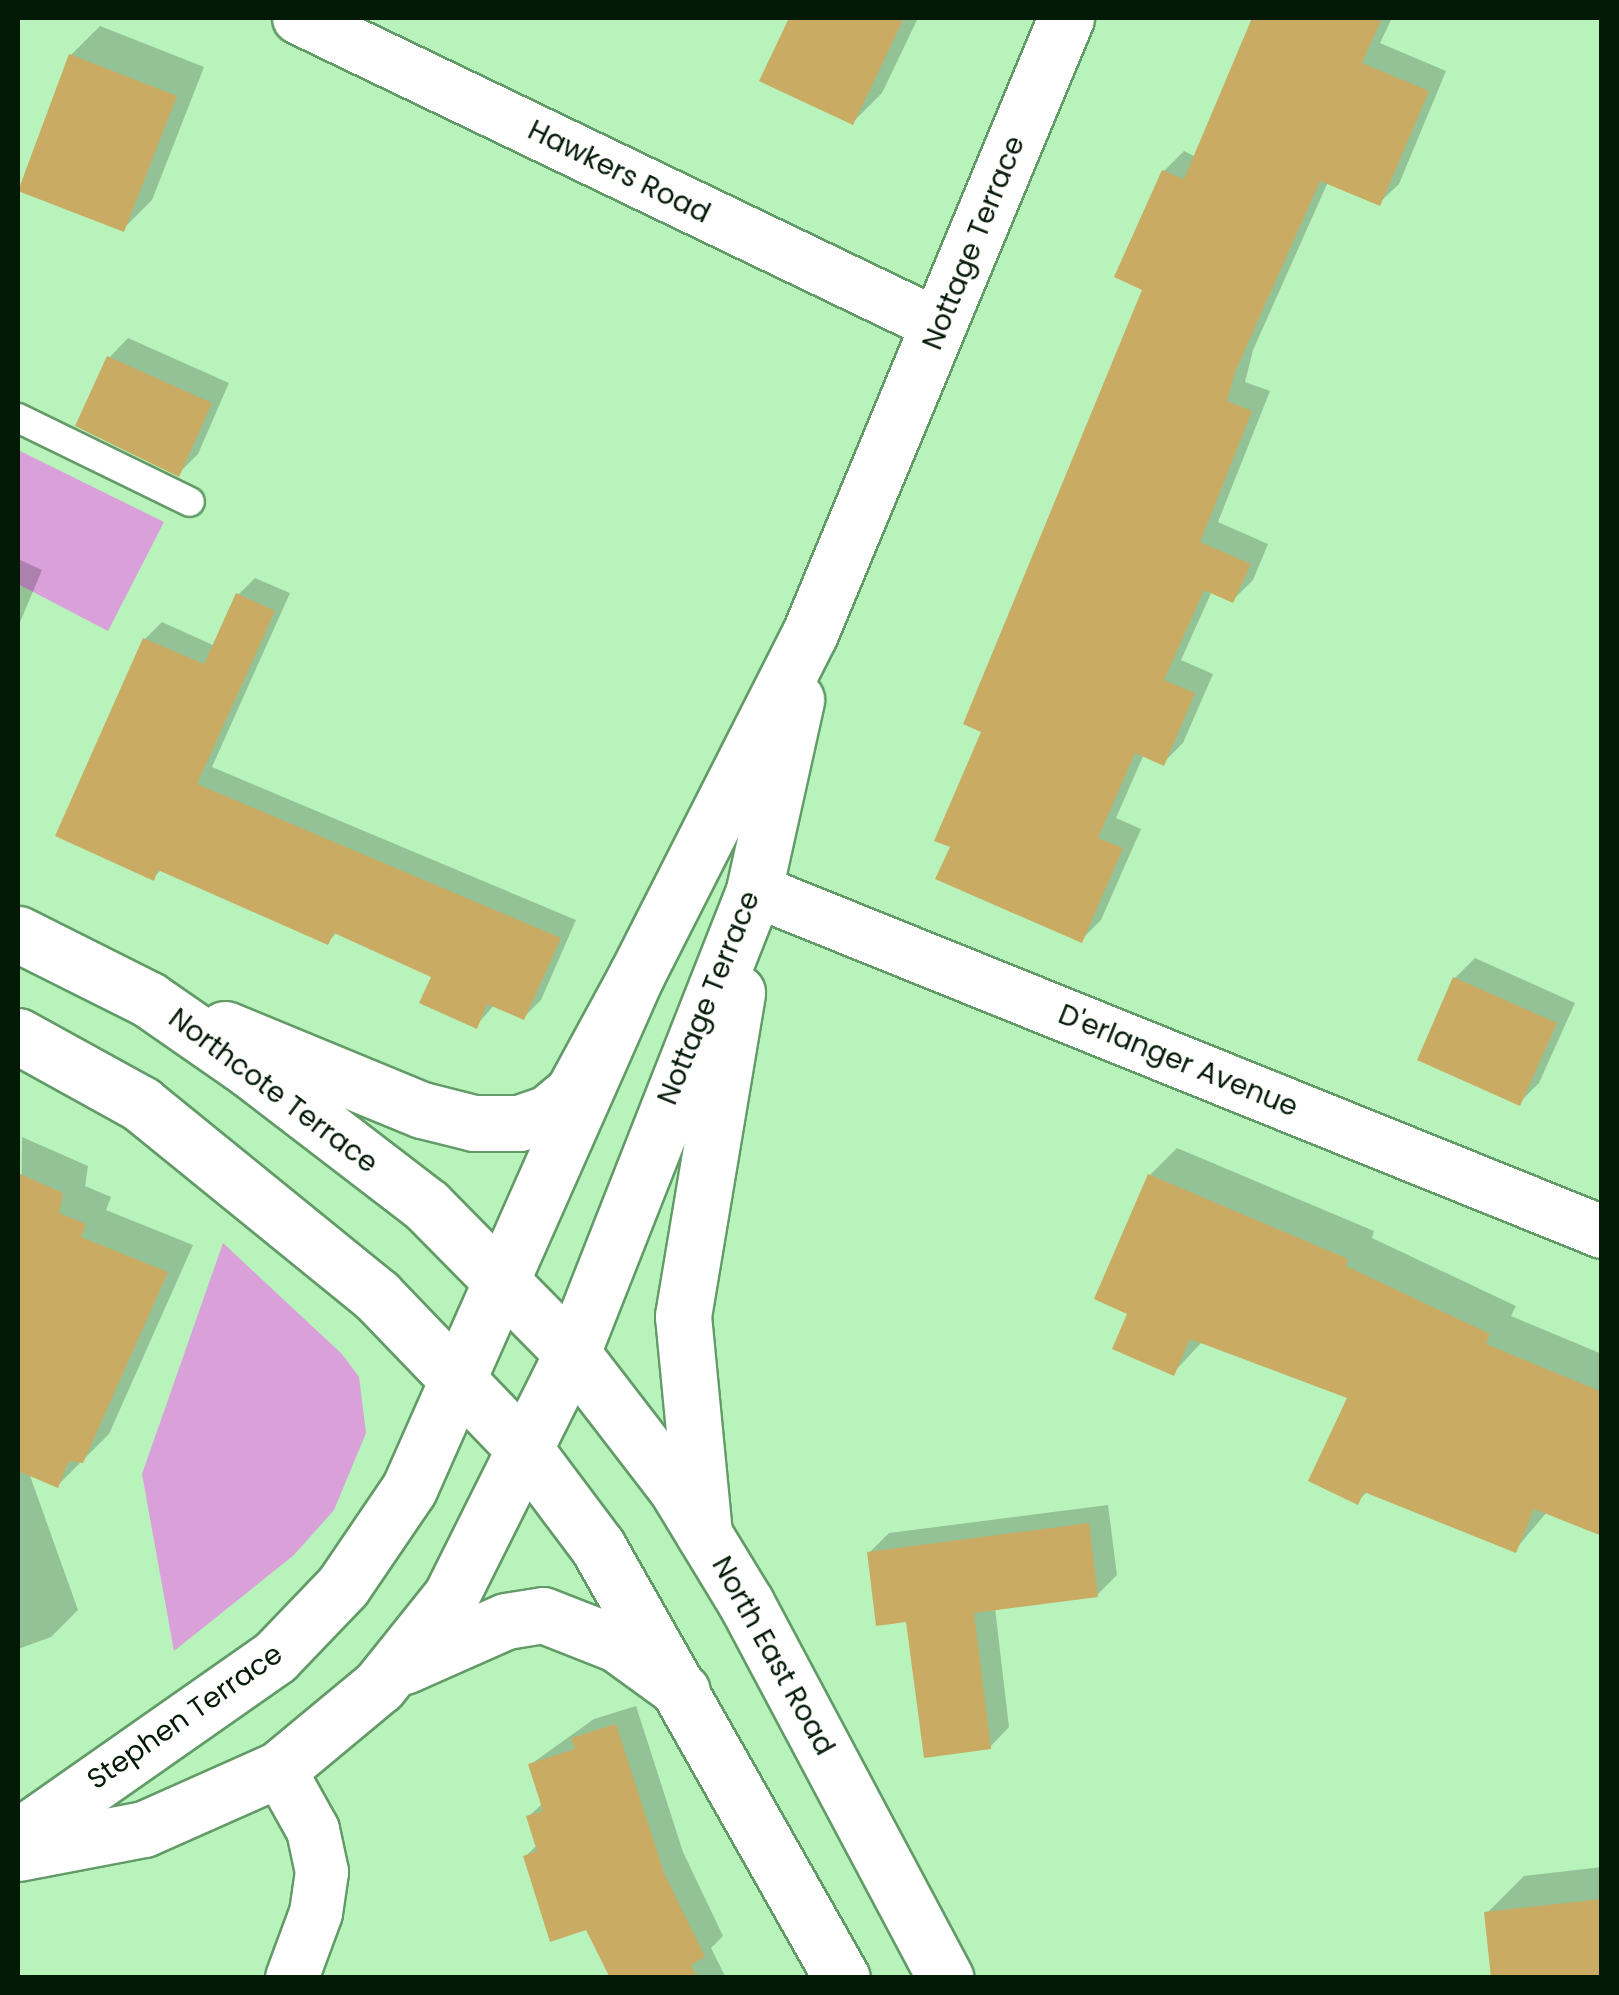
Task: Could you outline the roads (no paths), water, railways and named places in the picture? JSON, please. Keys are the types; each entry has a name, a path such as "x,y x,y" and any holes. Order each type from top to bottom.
{"main road":[{"name":"Nottage Terrace","path":"505,1281 636,976 810,633 1066,18"},
{"name":"Nottage Terrace","path":"526,1451 572,1353 754,890 810,633"},
{"path":"704,1534 683,1316 754,890"},
{"name":"Northcote Terrace","path":"18,934 148,999 426,1206 505,1281 572,1353"},
{"path":"148,999 422,1110 495,1126 535,1119 573,1092 636,976"},
{"path":"18,1036 141,1104 377,1296 460,1378 526,1451 598,1547 685,1694 842,1978"},
{"name":"Stephen Terrace","path":"18,1837 218,1700 314,1622 409,1489 505,1281"},
{"name":"North East Road","path":"572,1353 704,1534 794,1689 945,1978"},
{"name":"Stephen Terrace","path":"18,1853 144,1829 280,1769 393,1672 472,1562 526,1451"},
{"path":"393,1672 506,1620 542,1615 617,1644 685,1694"}],"street":[{"name":"Hawkers Road","path":"299,18 940,326"},
{"name":"D'erlanger Avenue","path":"754,890 1602,1232"},
{"path":"280,1769 312,1830 322,1872 316,1913 292,1978"}],"lane":[{"path":"18,418 190,502"}]}
